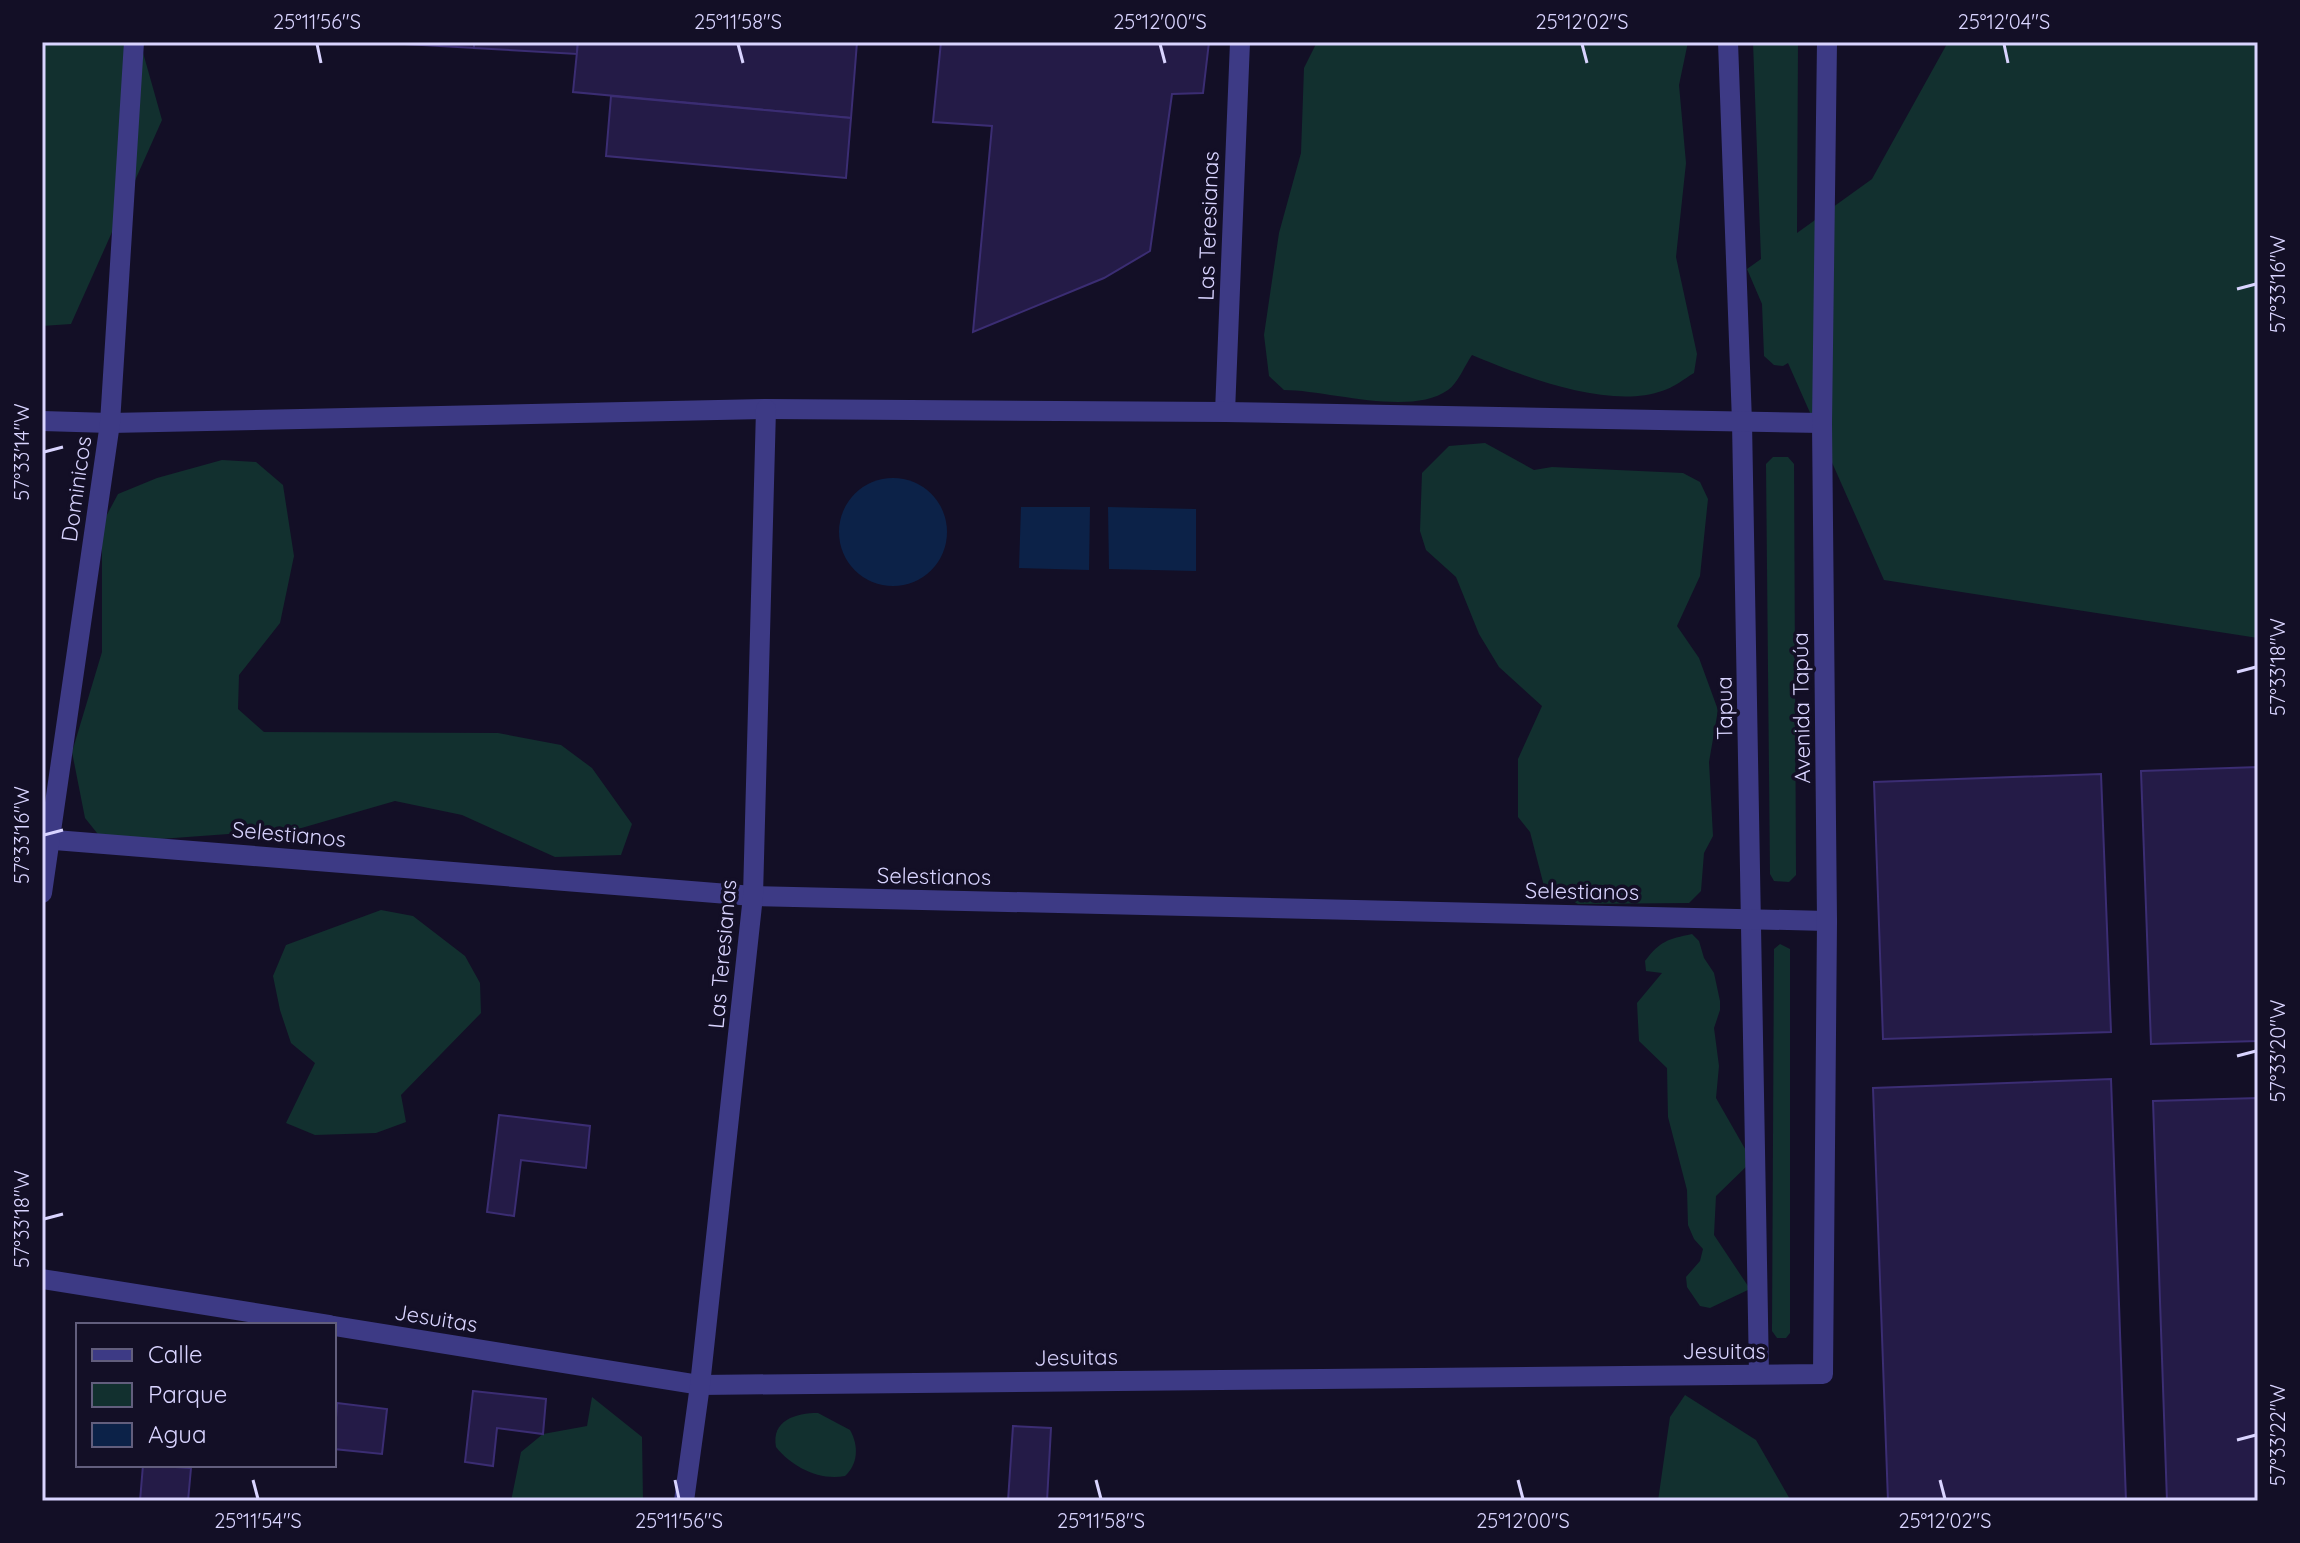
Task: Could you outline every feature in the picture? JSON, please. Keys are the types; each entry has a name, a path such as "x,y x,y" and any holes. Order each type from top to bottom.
{"street":[{"name":"Dominicos","path":"42,893 46,839 110,423 134,42"},
{"name":"Las Teresianas","path":"1225,412 1240,42"},
{"name":"Tapua","path":"1728,42 1742,422 1759,1374"},
{"name":"Avenida Tapúa","path":"1823,1374 1827,921 1822,423 1827,42"},
{"path":"42,421 110,423 766,409 1225,412 1822,423"},
{"name":"Las Teresianas","path":"684,1501 700,1385 753,896 766,409"},
{"name":"Selestianos","path":"46,839 753,896 1827,921"},
{"name":"Jesuitas","path":"42,1279 319,1323"},
{"name":"Jesuitas","path":"336,1326 700,1385 1823,1374"}],"green space":[{"path":"42,42 140,42 162,120 71,324 42,326"},
{"path":"1317,42 1688,42 1679,85 1686,163 1676,257 1697,354 1694,373 1662,391 1641,396 1617,396 1540,381 1472,355 1452,387 1432,398 1391,402 1284,390 1269,376 1264,335 1279,233 1301,153 1304,68"},
{"path":"1753,42 1798,42 1797,233 1872,179 1948,42 2258,42 2258,638 1884,580 1788,363 1774,365 1764,356 1762,304 1747,269 1761,259"},
{"path":"1485,443 1534,470 1552,467 1683,473 1700,482 1708,499 1700,576 1677,626 1699,658 1718,710 1709,762 1713,836 1704,853 1701,891 1689,903 1578,904 1544,886 1530,832 1518,817 1518,759 1542,706 1499,667 1479,634 1456,577 1426,550 1420,531 1422,473 1449,446"},
{"path":"1773,457 1788,457 1794,464 1796,875 1789,882 1774,881 1770,874 1766,464"},
{"path":"222,460 256,462 283,485 294,556 280,623 239,675 238,709 264,732 498,733 561,745 592,768 632,824 621,855 555,857 462,815 395,801 298,829 105,843 85,818 72,752 102,652 102,524 118,494 157,478"},
{"path":"381,910 413,916 465,956 480,983 481,1013 401,1095 406,1122 376,1133 315,1135 286,1123 315,1063 291,1043 273,976 286,945"},
{"path":"1692,934 1699,941 1704,958 1714,973 1720,1001 1714,1028 1719,1066 1716,1098 1752,1161 1716,1196 1714,1235 1750,1289 1710,1308 1700,1306 1687,1287 1686,1277 1700,1261 1703,1249 1688,1225 1687,1190 1668,1117 1667,1068 1639,1041 1637,1003 1662,973 1646,971 1645,961 1665,942"},
{"path":"1780,944 1790,949 1790,1333 1786,1338 1777,1338 1772,1331 1774,949"},
{"path":"1685,1395 1756,1440 1791,1501 1658,1501 1670,1417"},
{"path":"592,1397 642,1437 643,1501 511,1501 521,1452 543,1434 587,1426"},
{"path":"818,1413 850,1430 853,1436 855,1460 845,1476 826,1476 807,1471 790,1461 776,1447 775,1438 781,1424 794,1417"}],"water":[{"path":"893,478 914,482 931,494 943,511 947,532 943,553 931,570 914,582 893,586 872,582 855,570 843,553 839,532 843,511 855,494 872,482"},
{"path":"1021,507 1090,507 1089,570 1019,568"},
{"path":"1108,507 1196,509 1196,571 1109,569"}],"building":[{"path":"369,42 474,42 474,48"},
{"path":"474,42 578,42 577,54 474,48"},
{"path":"578,42 857,42 851,118 573,92"},
{"path":"941,42 1209,42 1203,93 1172,94 1150,251 1104,278 973,332 992,126 933,122"},
{"path":"611,96 851,118 846,178 606,156"},
{"path":"2258,767 2258,1041 2151,1044 2141,771"},
{"path":"2101,774 2111,1032 1883,1039 1874,782"},
{"path":"2111,1079 2126,1501 1888,1501 1873,1088"},
{"path":"2258,1098 2258,1501 2167,1501 2153,1101"},
{"path":"499,1115 590,1126 586,1168 521,1160 514,1216 487,1212"},
{"path":"473,1391 546,1399 543,1434 497,1428 493,1466 465,1462"},
{"path":"337,1403 387,1409 382,1454 336,1449"},
{"path":"1013,1426 1051,1428 1047,1501 1008,1501"},
{"path":"143,1467 191,1468 188,1501 140,1501"}]}
